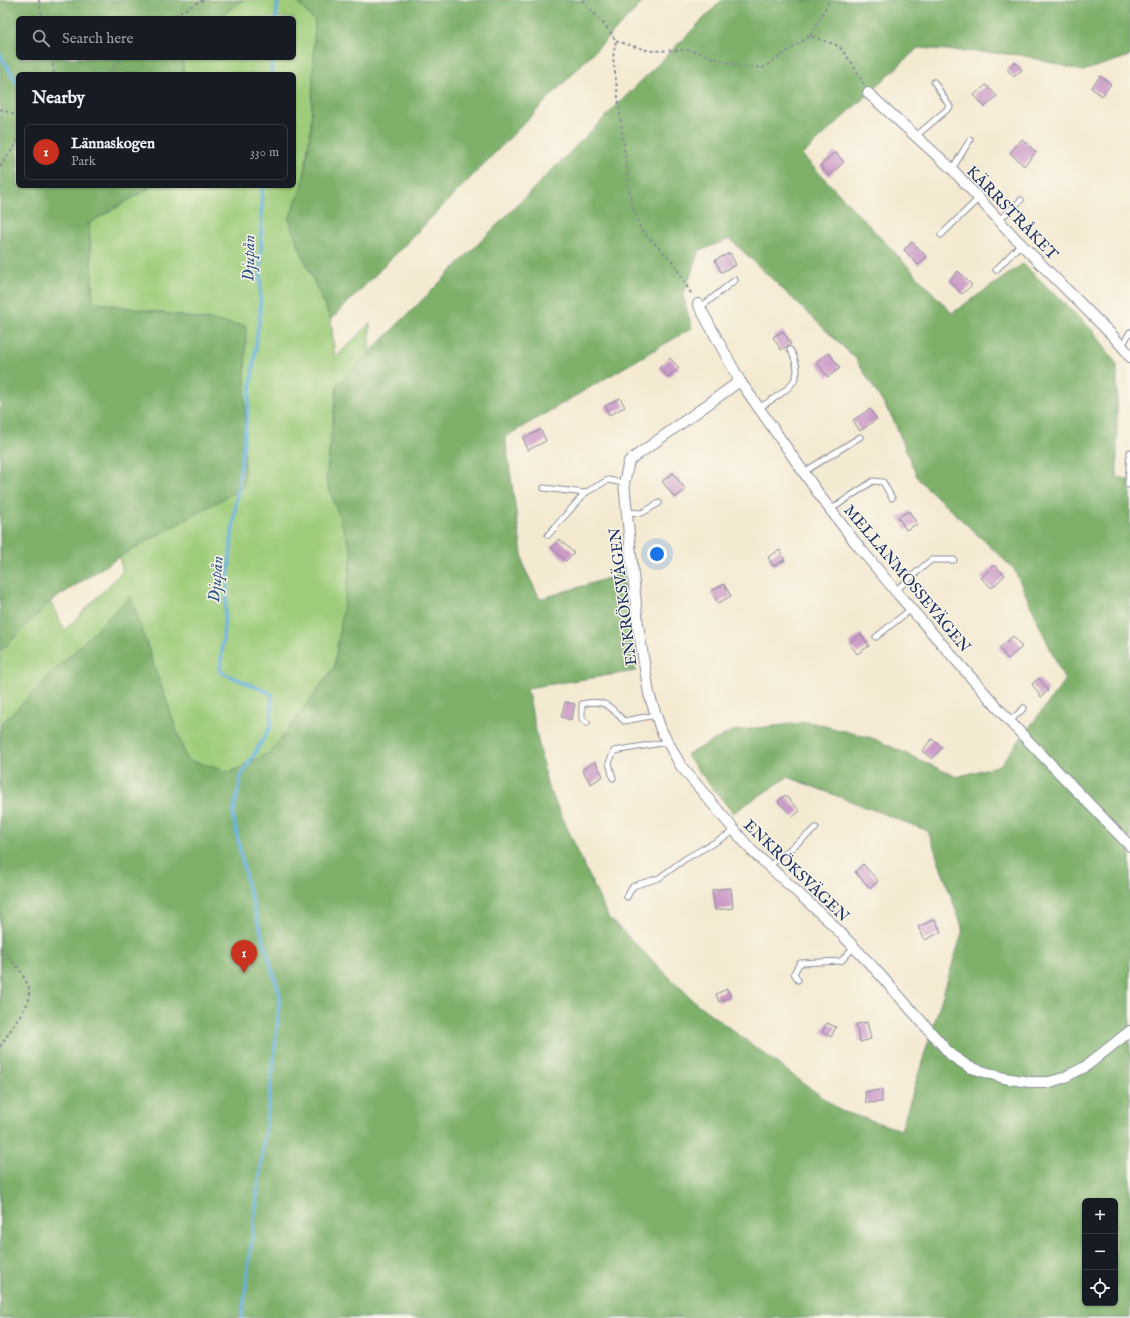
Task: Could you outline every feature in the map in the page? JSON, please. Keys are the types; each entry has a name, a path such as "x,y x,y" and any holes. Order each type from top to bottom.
{"street":[{"name":"KÄRRSTRÅKET","path":"868,93 952,170 1021,244 1122,346 1130,357"},
{"name":"MELLANMOSSEVÄGEN","path":"699,306 740,381 830,510 895,591 1010,721 1130,846"},
{"name":"ENKRÖKSVÄGEN","path":"740,381 629,461 624,483 638,625 649,694 661,730 681,766 734,831 768,867 831,923 951,1055 969,1067 1004,1078 1030,1082 1050,1082 1063,1078 1085,1067 1130,1031"}],"lane":[{"path":"916,136 950,107 934,82"},
{"path":"952,170 970,140"},
{"path":"941,235 979,198"},
{"path":"999,220 1021,200"},
{"path":"996,270 1021,244"},
{"path":"699,306 735,280"},
{"path":"1122,346 1130,332"},
{"path":"759,408 794,382 798,374 798,367 790,350"},
{"path":"804,472 860,437"},
{"path":"1128,484 1130,452"},
{"path":"548,535 585,493 608,480 624,483"},
{"path":"830,510 872,481 883,482 892,498"},
{"path":"544,488 585,493"},
{"path":"627,512 642,513 659,504"},
{"path":"895,591 931,560 954,560"},
{"path":"876,637 911,608"},
{"path":"587,723 582,719 582,704 591,702 607,704 624,721 656,715"},
{"path":"1010,721 1024,708"},
{"path":"614,778 609,763 614,751 667,742"},
{"path":"768,867 816,828"},
{"path":"627,897 633,886 659,878 685,859 734,831"},
{"path":"798,980 794,973 800,964 842,962 854,947"}],"path":[{"path":"39,0 42,16"},
{"path":"173,16 203,0"},
{"path":"582,0 610,30 616,41 613,57 631,203 640,230 673,262 699,306"},
{"path":"616,41 650,51 689,50 739,66 763,68 810,36 830,0"},
{"path":"810,36 839,46 852,63 868,93"},
{"path":"52,60 54,72"},
{"path":"112,72 113,68 120,60"},
{"path":"0,109 16,115"},
{"path":"0,167 16,143"},
{"path":"0,948 20,970 29,987 29,1001 0,1047"}],"green space":[{"path":"0,0 243,0 221,16 16,16 16,60 182,60 184,72 16,72 16,188 150,188 89,223 93,302 246,326 244,487 119,557 50,602 0,652"},
{"path":"243,0 295,0 315,21 311,127 303,184 289,219 299,247 331,320 335,358 370,323 369,414 397,578 0,1318 0,652 50,602 65,630 123,571 119,557 160,534 246,326 93,302 89,223 150,188 296,188 296,72 184,72 182,60 296,60 296,16 221,16"},
{"path":"295,0 645,0 331,320 299,247 289,219 303,184 311,127 315,21"},
{"path":"722,0 1130,0 1130,56 1083,71 1021,55 918,48 802,155 952,313 1023,264 1095,333 1117,365 1117,477 1130,480 1130,1318 0,1318 0,725 130,596 187,760 231,772 272,751 334,667 352,553 326,480 337,385","holes":["730,239 856,359 893,419 918,479 1014,569 1065,681 1000,765 957,777 872,738 809,722 732,731 686,755 733,813 788,777 928,831 963,930 901,1130 841,1111 697,1004 608,917 547,784 527,688 636,671 622,574 540,599 524,567 505,437 692,328 683,296 699,251"]}],"building":[{"path":"1015,62 1022,70 1014,77 1007,69"},
{"path":"1100,76 1111,84 1102,96 1091,88"},
{"path":"986,85 997,96 985,107 974,95"},
{"path":"1022,139 1036,152 1024,166 1010,153"},
{"path":"835,152 844,162 829,176 820,166"},
{"path":"912,242 927,257 918,265 904,250"},
{"path":"730,253 736,265 721,272 715,260"},
{"path":"958,271 972,285 962,294 949,281"},
{"path":"783,331 791,344 781,350 773,337"},
{"path":"829,353 840,368 828,377 816,362"},
{"path":"670,358 679,368 668,377 659,368"},
{"path":"620,398 625,407 609,415 605,406"},
{"path":"870,409 877,419 860,431 853,420"},
{"path":"541,430 546,441 528,450 523,438"},
{"path":"673,473 686,490 675,498 662,481"},
{"path":"909,511 917,524 906,530 898,517"},
{"path":"559,539 574,553 566,561 551,547"},
{"path":"780,550 785,560 773,566 768,557"},
{"path":"994,565 1005,575 992,588 981,578"},
{"path":"724,584 731,596 718,603 711,591"},
{"path":"861,634 869,646 857,654 849,643"},
{"path":"1013,636 1022,647 1008,659 999,648"},
{"path":"1039,678 1048,691 1041,697 1032,684"},
{"path":"565,702 575,704 571,720 561,717"},
{"path":"932,739 942,747 932,759 922,751"},
{"path":"595,762 603,776 591,784 582,770"},
{"path":"785,795 800,811 793,817 778,802"},
{"path":"863,864 878,881 870,888 855,872"},
{"path":"731,888 733,908 715,910 712,890"},
{"path":"935,919 941,932 925,940 918,927"},
{"path":"727,989 731,997 719,1002 716,994"},
{"path":"867,1022 871,1039 860,1042 856,1024"},
{"path":"827,1023 836,1027 831,1037 822,1032"},
{"path":"882,1090 882,1102 866,1103 865,1092"}],"waterway":[{"name":"Djupån","path":"276,16 278,0"},
{"name":"Djupån","path":"0,54 16,82"},
{"name":"Djupån","path":"271,72 273,60"},
{"name":"Djupån","path":"242,1318 273,1068 280,996 248,888 233,816 241,776 271,726 272,694 220,672 232,534 260,313 262,188"}],"place":[{"name":"Lännaskogen","path":"244,973"}]}
